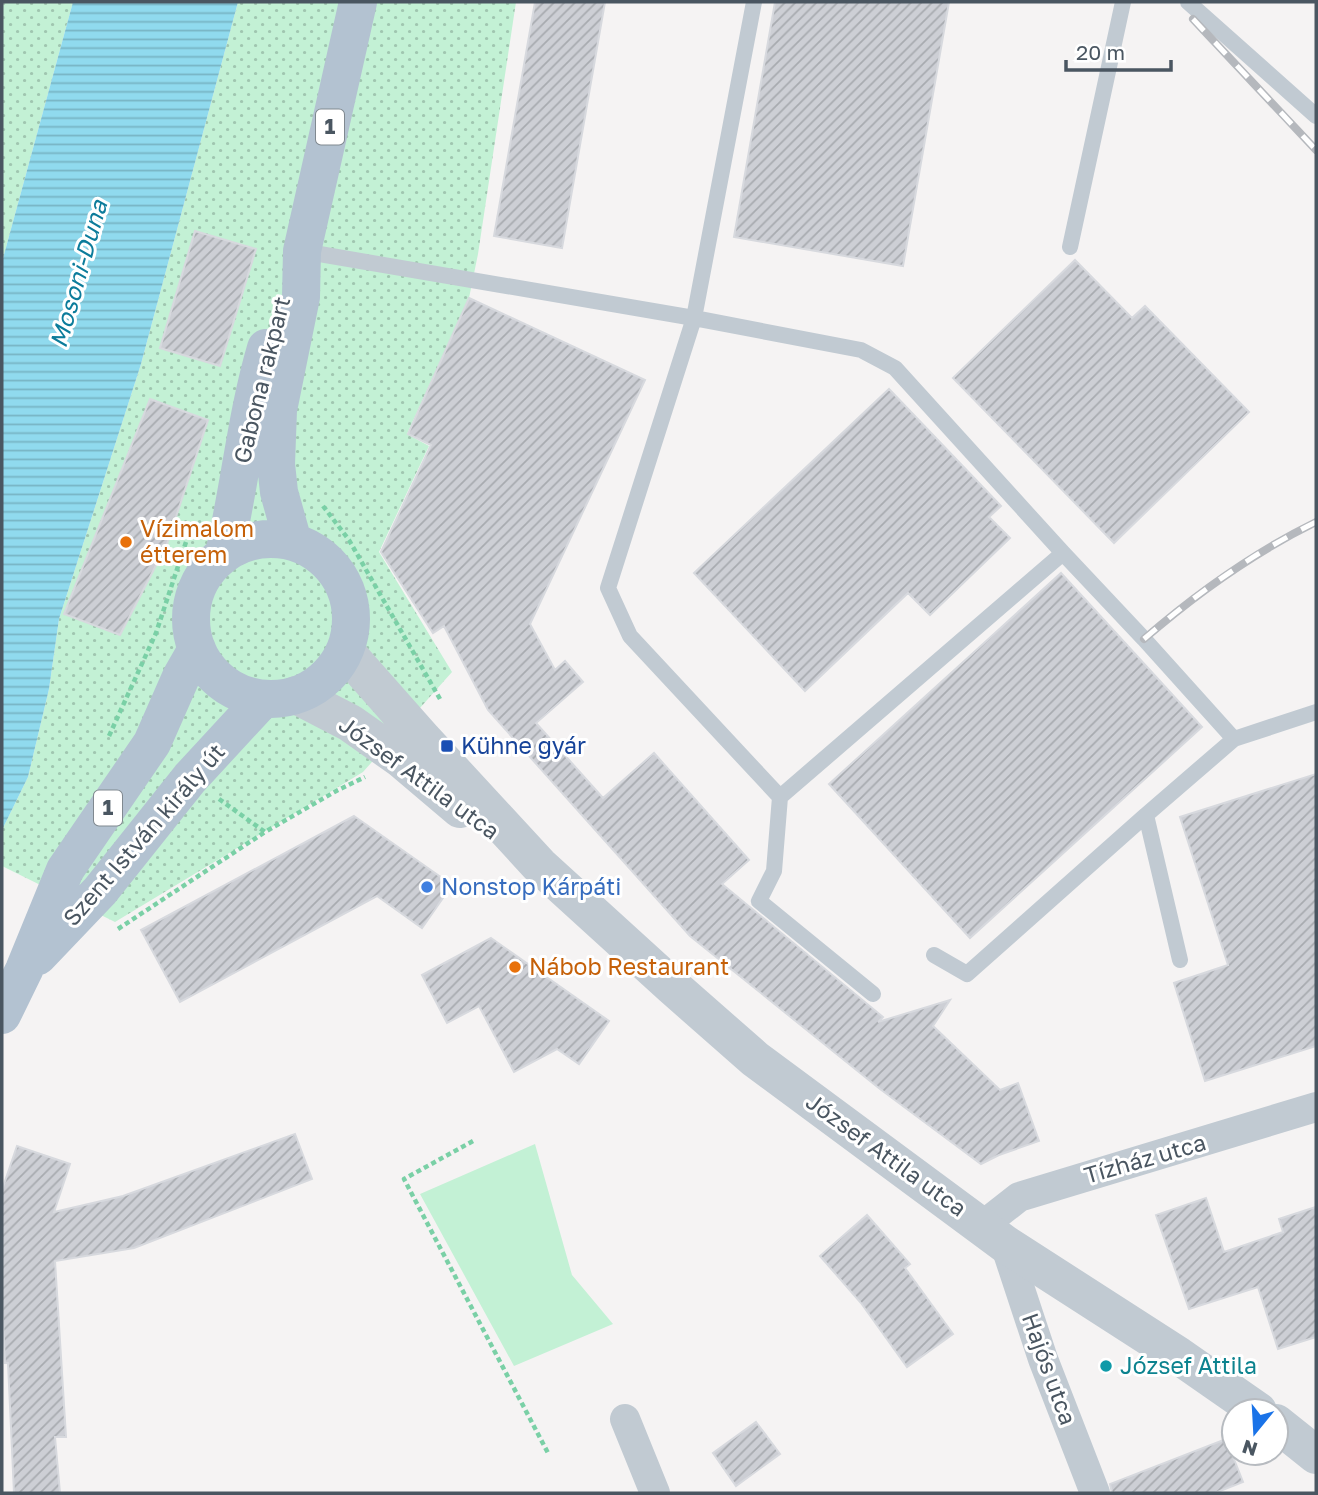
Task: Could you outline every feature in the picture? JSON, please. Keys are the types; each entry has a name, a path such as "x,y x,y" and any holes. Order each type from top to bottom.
{"main road":[{"name":"1","path":"302,251 358,2"},
{"name":"Gabona rakpart","path":"293,542 279,492 276,464 278,410 301,297 302,251"},
{"name":"Gabona rakpart","path":"224,554 233,516 248,418 261,366 283,290 302,251"},
{"name":"1","path":"279,539 293,542 305,546 325,560 341,579 351,615 345,651 325,679 311,688 279,697 246,695 230,688 216,677 197,649 191,623 194,596 205,573 224,554 236,547 250,541 279,539"},
{"name":"Szent István király út","path":"2,1014 24,970 65,870 152,743 181,677 197,649"},
{"name":"Szent István király út","path":"24,970 100,891 190,778 279,697"}],"street":[{"name":"József Attila utca","path":"345,651 411,748 755,1059 994,1235 1238,1397"},
{"name":"József Attila utca","path":"279,697 411,748"},
{"name":"Tízház utca","path":"994,1235 1019,1197 1316,1107"},
{"name":"Hajós utca","path":"994,1235 1095,1493"},
{"path":"625,1419 654,1493"},
{"path":"1290,1433 1316,1455"}],"lane":[{"path":"754,2 694,318 608,588 630,636 780,797"},
{"path":"1070,247 1123,2"},
{"path":"1188,2 1316,116"},
{"path":"302,251 694,318 861,350 895,368 1234,739"},
{"path":"873,994 759,901 774,871 780,797 1063,553"},
{"path":"934,955 967,974 1234,739 1316,712"},
{"path":"1146,815 1180,960"}],"path":[{"path":"109,935 265,832 411,748 448,715 349,540 314,495 279,492"},
{"path":"107,740 156,633 190,530"},
{"path":"190,778 265,832"},
{"path":"472,1141 404,1179 548,1452"}],"green space":[{"path":"2,2 73,2 2,262"},
{"path":"238,2 516,2 469,298 407,434 429,446 379,552 452,672 363,772 115,922 2,866 2,830 28,777 49,689 59,619 141,364"},
{"path":"535,1144 572,1275 613,1324 514,1366 420,1194"}],"water":[{"name":"Mosoni-Duna","path":"73,2 238,2 141,364 59,619 49,689 28,777 2,830 2,262"}],"building":[{"path":"535,2 605,2 562,248 494,236"},
{"path":"775,2 949,2 903,266 734,237"},
{"path":"195,231 256,249 220,366 160,348"},
{"path":"1075,260 1132,318 1145,306 1249,412 1114,543 953,378"},
{"path":"469,298 645,380 530,624 555,670 565,661 583,682 536,723 603,798 654,753 749,860 722,884 883,1017 878,1022 950,1000 933,1026 1000,1090 1018,1083 1039,1141 981,1164 880,1089 690,936 488,710 444,626 433,633 381,552 431,445 408,434"},
{"path":"889,389 1001,506 989,517 1010,538 930,615 908,593 805,691 694,573"},
{"path":"150,399 208,420 167,544 120,635 64,614"},
{"path":"1061,573 1202,727 970,938 829,784"},
{"path":"1316,774 1316,1046 1205,1081 1174,983 1228,965 1180,817"},
{"path":"354,816 452,885 422,928 377,896 180,1002 141,930"},
{"path":"491,938 609,1021 579,1064 557,1049 514,1072 479,1006 447,1023 422,975"},
{"path":"295,1134 312,1179 134,1248 55,1261 66,1437 55,1437 60,1493 14,1493 8,1363 5,1363 2,1301 2,1190 17,1146 70,1164 54,1212 123,1196"},
{"path":"1206,1198 1224,1252 1283,1232 1279,1219 1316,1207 1316,1337 1278,1349 1258,1287 1189,1309 1156,1215"},
{"path":"867,1215 910,1264 905,1268 953,1334 907,1367 861,1303 820,1256"},
{"path":"756,1422 780,1454 736,1486 713,1453"},
{"path":"1220,1441 1220,1467 1237,1467 1243,1482 1215,1493 1112,1493 1110,1484"}],"railway":[{"path":"1193,19 1316,150"},
{"path":"1144,639 1226,575 1316,522"}],"place":[{"name":"Vízimalom étterem","path":"126,542"},
{"name":"Kühne gyár","path":"447,746"},
{"name":"Nonstop Kárpáti","path":"427,887"},
{"name":"Nábob Restaurant","path":"515,967"},
{"name":"József Attila","path":"1106,1366"}]}
